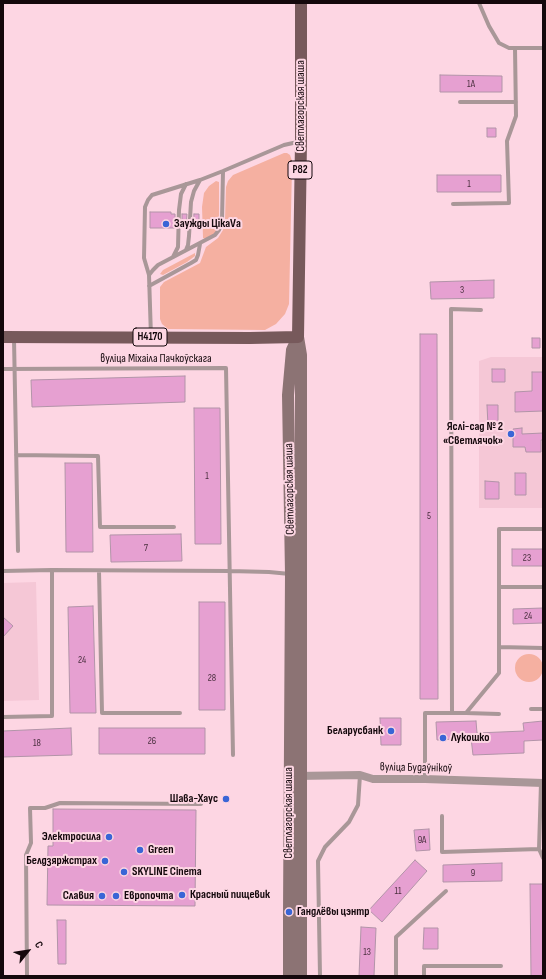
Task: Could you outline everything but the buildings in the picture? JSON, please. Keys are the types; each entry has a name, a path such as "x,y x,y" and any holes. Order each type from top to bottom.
{"main road":[{"name":"Светлагорская шаша","path":"289,976 289,912 296,776 288,395 292,350 298,337 301,142 301,3"},
{"name":"Н4170","path":"8,337 298,337"},
{"path":"298,337 301,355 296,776 301,976"}],"street":[{"name":"вуліца Будаўнікоў","path":"296,776 360,775 373,779 425,779 542,783"}],"lane":[{"path":"479,3 489,26 500,43 508,48 543,48"},
{"path":"453,204 509,204 507,141 516,116 515,48"},
{"path":"460,102 516,102"},
{"path":"151,337 149,276 144,258 145,207 148,200 152,195 200,180 284,145 301,142"},
{"path":"149,276 158,265 200,244 215,235 219,230 222,221 223,171"},
{"path":"186,250 189,240 191,202 194,191 200,180"},
{"path":"173,257 178,247 181,194 186,184"},
{"path":"149,286 196,260 200,244"},
{"path":"452,713 451,310 481,310"},
{"path":"8,337 14,369 18,551"},
{"name":"вуліца Міхаіла Пачкоўскага","path":"3,369 226,368 230,571"},
{"path":"16,455 98,456 100,527 174,527"},
{"path":"466,713 499,673 498,529 543,529"},
{"path":"3,717 52,716 52,570"},
{"path":"3,571 230,571 291,574"},
{"path":"98,571 102,713 180,713"},
{"path":"230,571 233,755"},
{"path":"499,587 543,587"},
{"path":"499,648 543,648"},
{"path":"531,709 543,709"},
{"path":"425,779 425,713 499,714"},
{"path":"320,976 318,860 325,847 349,822 358,805 360,775"},
{"path":"542,783 539,849 543,858"},
{"path":"27,976 26,855 31,843 30,808 45,808 60,803 201,804"},
{"path":"442,816 442,852 539,849"},
{"path":"396,976 396,937 446,891"},
{"path":"424,976 424,966 501,966"}],"shaded area":[{"path":"284,153 290,155 292,161 289,304 285,314 276,324 265,330 168,329 162,324 160,319 160,287 164,282 200,263 206,247 218,238 223,230 225,220 226,187 228,181 233,175"},
{"path":"216,181 219,182 219,220 215,234 206,239 203,238 202,207 204,193 209,186"},
{"path":"195,253 195,256 187,262 163,275 160,274 163,270"},
{"name":"Яслі-сад № 2 «Светлячок»","path":"491,357 543,357 543,508 479,508 479,361"},
{"path":"36,582 39,700 3,701 3,583"},
{"path":"529,654 539,658 543,668 539,678 529,682 519,678 515,668 519,658"}],"place":[{"name":"Заужды ЦікаVа","path":"166,224"},
{"name":"Яслі-сад № 2 «Светлячок»","path":"511,434"},
{"name":"Беларусбанк","path":"391,731"},
{"name":"Лукошко","path":"443,738"},
{"name":"Шава-Хаус","path":"226,799"},
{"name":"Электросила","path":"109,837"},
{"name":"Green","path":"140,850"},
{"name":"Белдзяржстрах","path":"105,861"},
{"name":"SKYLINE Cinema","path":"124,872"},
{"name":"Красный пищевик","path":"182,895"},
{"name":"Славия","path":"102,896"},
{"name":"Европочта","path":"116,896"},
{"name":"Гандлёвы цэнтр","path":"289,912"}]}
